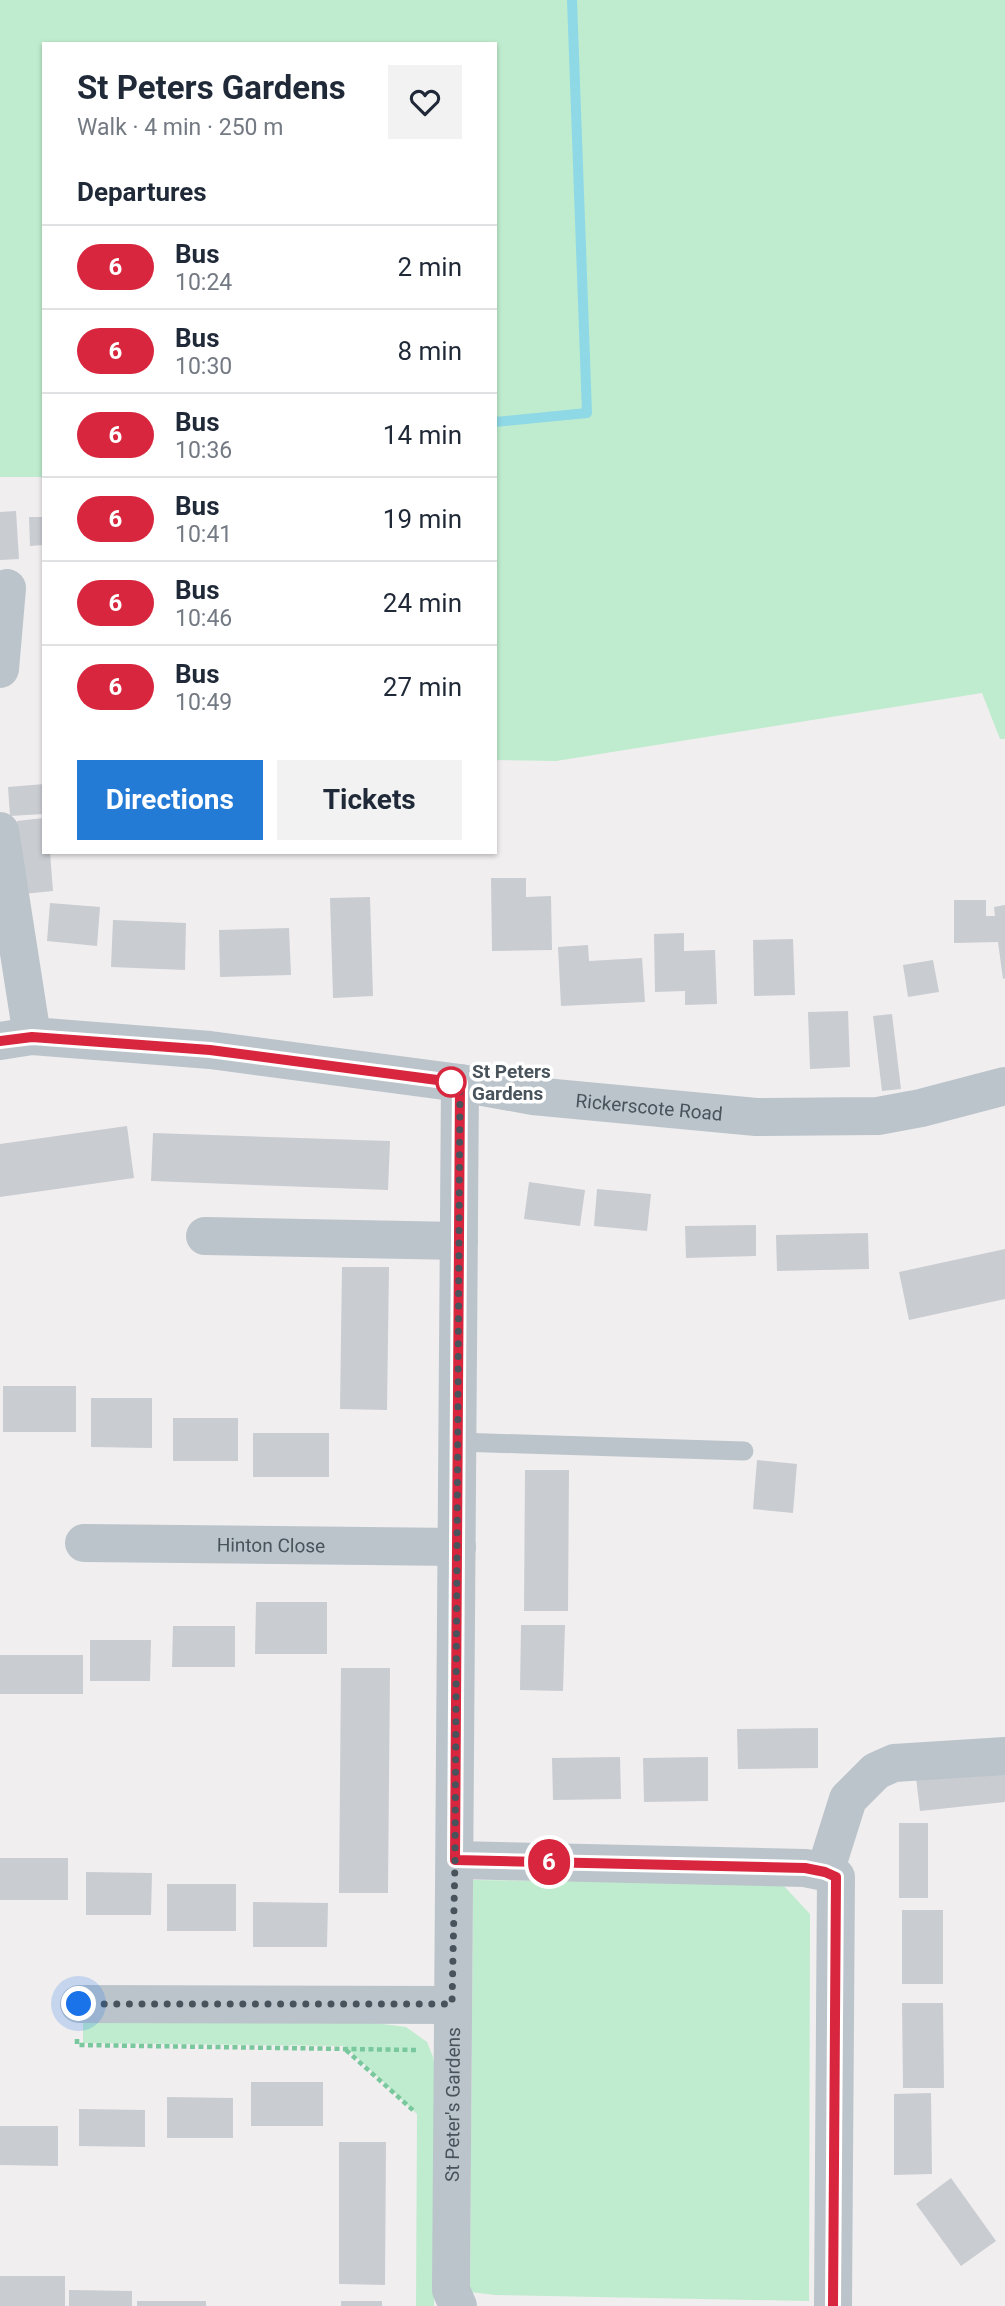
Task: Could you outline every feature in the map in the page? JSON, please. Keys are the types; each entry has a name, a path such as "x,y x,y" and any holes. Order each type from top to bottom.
{"street":[{"path":"0,669 7,588"},
{"path":"0,831 16,1039"},
{"name":"Rickerscote Road","path":"16,1039 210,1050 460,1083 533,1096 756,1117 878,1116 1005,1086"},
{"name":"St Peter's Gardens","path":"458,2306 451,2290 460,1083"},
{"path":"205,1236 459,1241"},
{"name":"Hinton Close","path":"84,1543 457,1547"},
{"path":"825,1872 848,1799 876,1771 894,1763 1005,1756"},
{"path":"455,1860 805,1868 836,1877 833,2306"},
{"path":"79,2004 452,2004"}],"lane":[{"path":"458,1442 744,1451"}],"path":[{"path":"345,2049 416,2113"}],"green space":[{"path":"0,0 1005,0 1005,739 1000,739 982,693 556,761 497,760 497,42 42,42 42,477 0,477"},
{"path":"473,1880 782,1884 810,1914 809,2301 495,2295 470,2292"},
{"path":"83,2020 352,2020 406,2027 427,2042 437,2080 434,2306 416,2306 417,2114 345,2046 83,2043"}],"building":[{"path":"16,511 19,559 0,560 0,512"},
{"path":"29,517 42,517 42,545 30,546"},
{"path":"42,784 42,814 10,816 8,787"},
{"path":"42,818 42,854 50,854 53,891 23,894 17,821"},
{"path":"491,878 526,878 526,897 551,896 552,950 492,951"},
{"path":"370,897 373,996 333,998 330,898"},
{"path":"954,900 986,900 986,916 995,916 994,907 1005,905 1005,978 1003,979 998,942 954,943"},
{"path":"50,903 100,907 97,946 47,941"},
{"path":"113,920 186,923 185,970 111,967"},
{"path":"289,928 291,975 220,977 219,930"},
{"path":"684,933 684,951 715,950 717,1004 685,1005 685,991 655,992 654,934"},
{"path":"793,939 795,995 754,996 753,940"},
{"path":"588,945 589,961 642,958 645,1002 561,1006 558,947"},
{"path":"933,960 939,992 908,997 903,965"},
{"path":"848,1011 850,1067 810,1069 808,1012"},
{"path":"892,1014 901,1089 882,1091 873,1016"},
{"path":"127,1126 134,1178 0,1197 0,1144"},
{"path":"153,1133 390,1141 388,1190 151,1181"},
{"path":"529,1182 585,1190 580,1226 524,1219"},
{"path":"597,1189 651,1194 647,1231 594,1226"},
{"path":"756,1225 756,1256 686,1258 685,1226"},
{"path":"868,1233 869,1269 777,1271 776,1235"},
{"path":"1005,1249 1005,1299 909,1320 899,1272"},
{"path":"342,1267 389,1267 387,1410 340,1409"},
{"path":"3,1386 76,1386 76,1432 3,1432"},
{"path":"91,1398 152,1398 152,1448 91,1447"},
{"path":"173,1418 238,1418 238,1461 173,1461"},
{"path":"253,1433 329,1433 329,1477 253,1477"},
{"path":"757,1460 797,1464 793,1513 753,1509"},
{"path":"525,1470 569,1470 568,1611 524,1611"},
{"path":"256,1602 327,1602 327,1654 255,1654"},
{"path":"521,1625 565,1625 563,1691 520,1690"},
{"path":"173,1626 235,1626 235,1667 172,1667"},
{"path":"90,1640 151,1640 150,1681 90,1681"},
{"path":"0,1655 83,1655 83,1694 0,1694"},
{"path":"341,1668 390,1668 388,1893 339,1893"},
{"path":"818,1728 818,1768 738,1769 737,1729"},
{"path":"620,1757 621,1799 553,1800 552,1758"},
{"path":"708,1757 708,1801 644,1802 643,1758"},
{"path":"1005,1768 1005,1802 920,1811 916,1778"},
{"path":"899,1823 928,1823 928,1898 899,1898"},
{"path":"0,1858 68,1858 68,1900 0,1900"},
{"path":"86,1872 152,1873 151,1915 86,1915"},
{"path":"167,1884 236,1884 236,1931 167,1931"},
{"path":"253,1902 328,1903 327,1947 253,1947"},
{"path":"902,1910 943,1910 943,1984 902,1984"},
{"path":"902,2003 943,2003 944,2088 903,2088"},
{"path":"251,2082 323,2082 323,2126 251,2126"},
{"path":"931,2093 932,2174 894,2175 894,2094"},
{"path":"167,2097 233,2098 233,2138 167,2138"},
{"path":"79,2109 145,2110 145,2147 79,2146"},
{"path":"0,2126 58,2126 58,2166 0,2165"},
{"path":"339,2142 386,2142 385,2285 339,2284"},
{"path":"951,2178 996,2241 961,2266 916,2204"},
{"path":"0,2276 65,2276 65,2306 0,2306"},
{"path":"69,2290 132,2291 132,2306 69,2306"},
{"path":"137,2301 206,2301 206,2306 137,2306"},
{"path":"341,2301 382,2301 382,2306 341,2306"}],"waterway":[{"path":"497,422 587,413 572,0"}],"bus line":[{"name":"6","path":"0,1041 32,1037 210,1050 460,1083 455,1860 805,1868 836,1877 833,2306"}],"place":[{"name":"St Peters Gardens","path":"451,1082"}],"route":[{"path":"79,2004 452,2004 460,1083 451,1082"}]}
